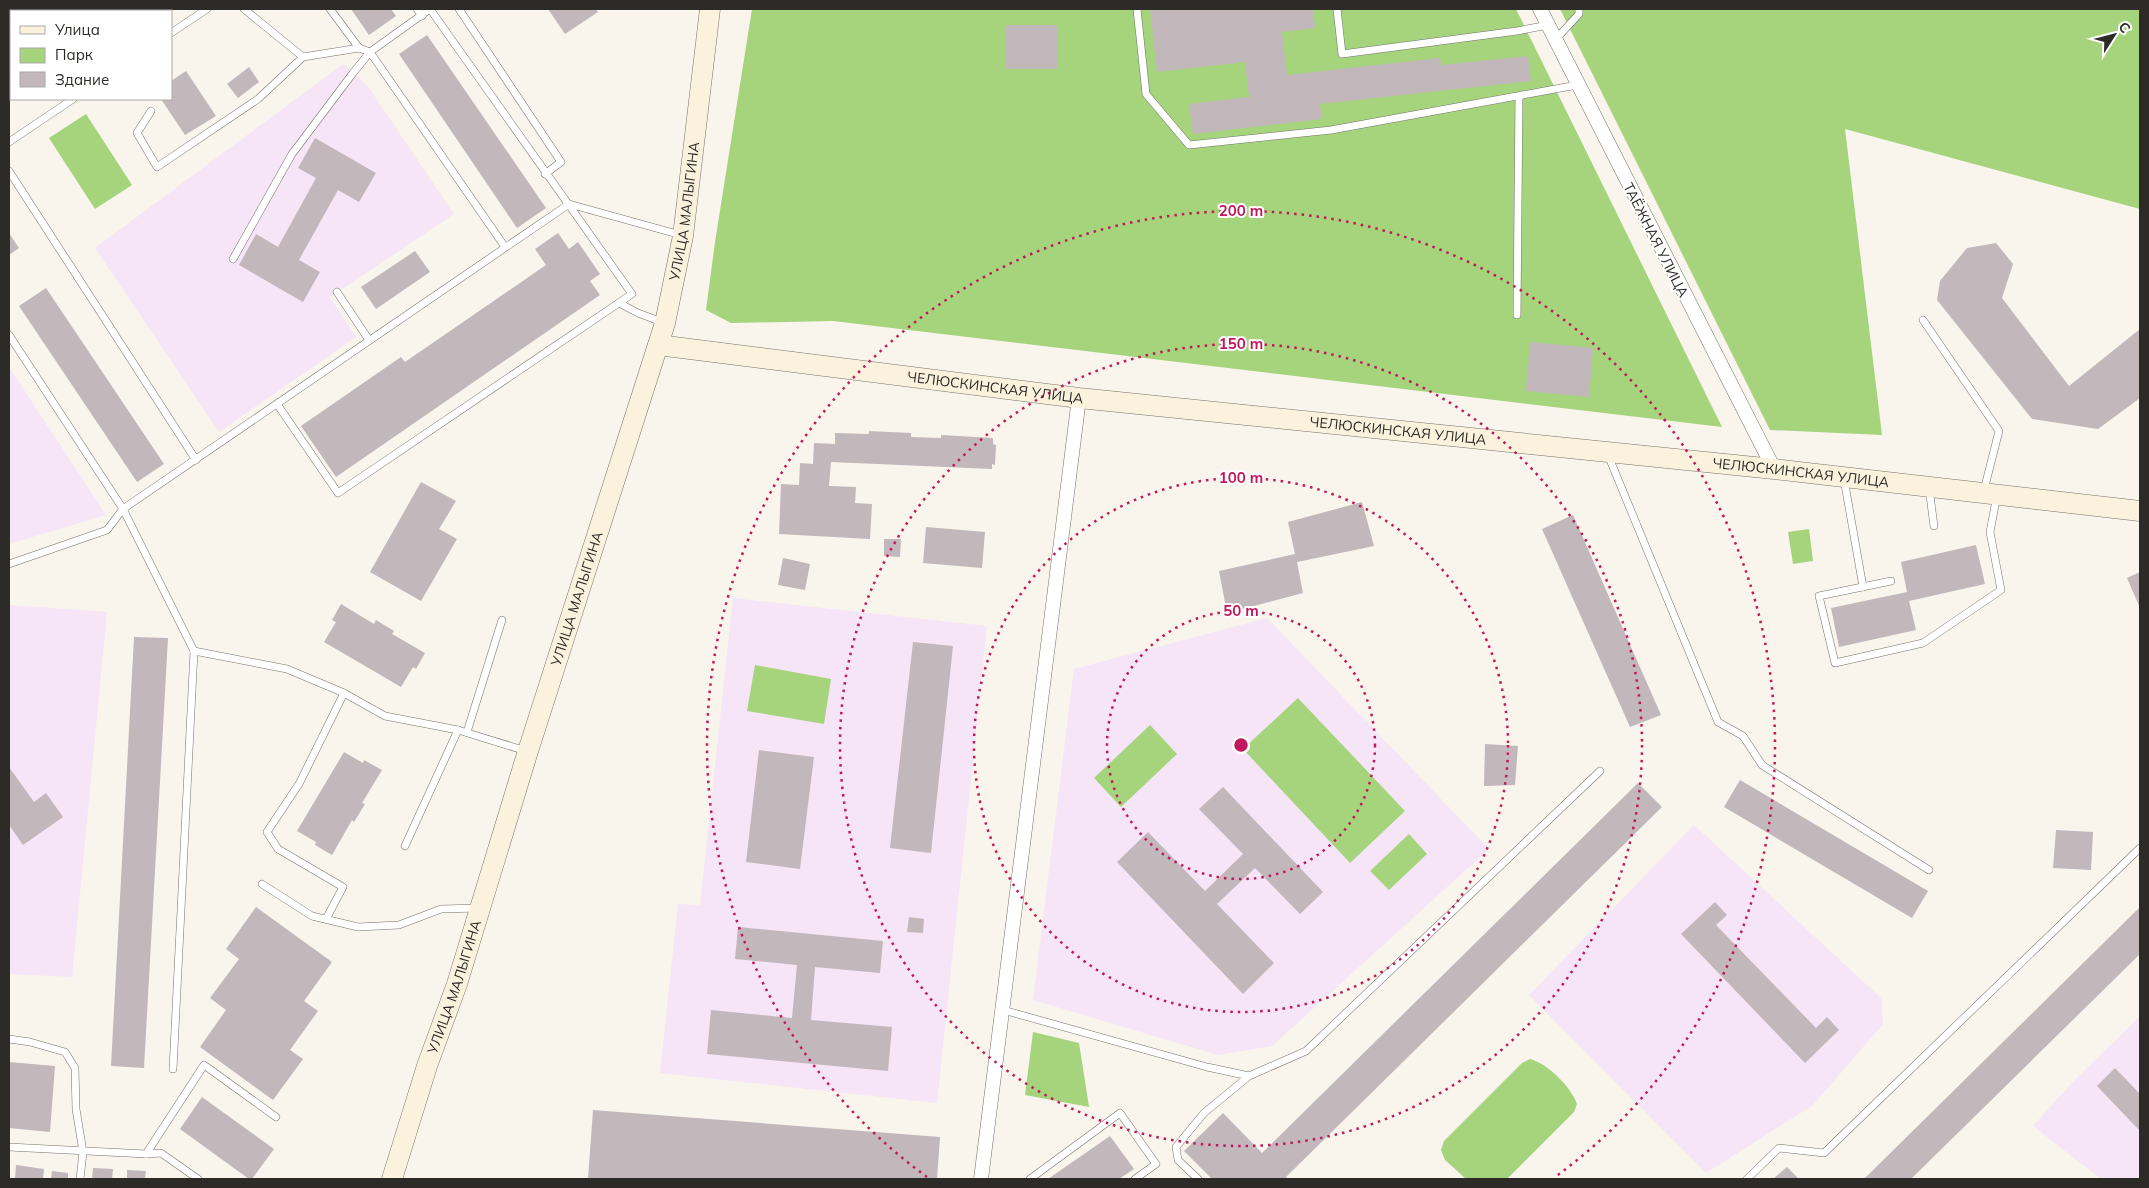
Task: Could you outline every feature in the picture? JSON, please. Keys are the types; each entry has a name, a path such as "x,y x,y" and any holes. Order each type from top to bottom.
{"street":[{"name":"УЛИЦА МАЛЫГИНА","path":"392,1179 665,323 683,236 710,9"},
{"name":"ТАЁЖНАЯ УЛИЦА","path":"1540,9 1577,86 1774,469"},
{"name":"ЧЕЛЮСКИНСКАЯ УЛИЦА","path":"658,345 1079,398 1774,469 2140,511"},
{"path":"982,1179 1079,398"}],"lane":[{"path":"172,32 207,9"},
{"path":"244,9 303,57"},
{"path":"330,9 359,48"},
{"path":"417,9 422,16"},
{"path":"233,259 292,154 370,52 430,9 545,174 569,204 632,294 338,493 276,404"},
{"path":"459,9 561,162 545,174"},
{"path":"1137,9 1146,94 1189,146 1331,130 1577,86"},
{"path":"1337,9 1342,54 1517,31 1548,25"},
{"path":"1555,40 1578,14 1579,9"},
{"path":"151,111 136,133 157,167 258,99 303,57 359,48 370,52 505,247"},
{"path":"1517,315 1519,97"},
{"path":"9,142 72,100"},
{"path":"9,171 196,460"},
{"path":"9,564 107,530 123,509 569,204 683,236"},
{"path":"337,292 369,340"},
{"path":"619,303 638,313 665,323"},
{"path":"1891,581 1819,596 1835,663 1923,643 2001,590 1990,532 1990,494 1999,431 1923,320"},
{"path":"9,336 123,509 194,652 173,1069"},
{"path":"1607,452 1718,722 1743,736 1762,765 1929,870"},
{"path":"1843,477 1863,587"},
{"path":"1929,487 1934,526"},
{"path":"467,732 502,620"},
{"path":"194,652 287,669 344,693 385,716 467,732 528,751"},
{"path":"326,919 343,887 278,849 267,832 299,784 344,693"},
{"path":"405,846 458,730"},
{"path":"1198,1179 1178,1160 1176,1147 1204,1113 1250,1076 1306,1052 1600,772"},
{"path":"1748,1179 1779,1148 1824,1153 2140,848"},
{"path":"262,884 312,916 358,927 399,925 441,909 480,908"},
{"path":"1003,1010 1206,1067 1250,1076"},
{"path":"9,1039 30,1042 64,1052 75,1068 76,1109 82,1152 80,1179"},
{"path":"146,1154 204,1065 276,1117"},
{"path":"1030,1179 1120,1113 1156,1164 1135,1179"},
{"path":"9,1148 82,1152 161,1153 198,1179"}],"shaded area":[{"path":"343,64 367,85 454,214 330,297 356,337 219,432 95,248"},
{"path":"9,367 106,515 9,544"},
{"path":"733,598 987,626 937,1103 660,1073 678,904 700,905"},
{"path":"9,605 107,612 72,977 9,974"},
{"path":"1267,618 1489,849 1272,1046 1218,1055 1033,1000 1074,669"},
{"path":"1694,825 1881,998 1883,1024 1813,1105 1706,1173 1529,995"},
{"path":"2140,1016 2140,1179 2101,1179 2033,1126 2070,1085"}],"green space":[{"path":"752,9 1516,9 1722,427 833,321 731,323 706,310"},
{"path":"1560,9 2140,9 2140,209 1845,129 1882,435 1770,430"},
{"path":"86,114 132,185 95,209 49,138"},
{"path":"1809,529 1813,561 1793,564 1788,532"},
{"path":"755,665 831,679 824,724 747,711"},
{"path":"1298,698 1405,811 1350,863 1243,749"},
{"path":"1150,725 1177,754 1121,807 1094,778"},
{"path":"1409,834 1427,854 1389,890 1370,871"},
{"path":"1033,1032 1079,1043 1089,1107 1025,1095"},
{"path":"1530,1059 1544,1065 1570,1090 1577,1104 1574,1112 1507,1179 1466,1179 1445,1160 1441,1150 1444,1141 1522,1063"}],"building":[{"path":"82,9 145,9 143,10 80,10"},
{"path":"351,9 391,9 396,16 369,35"},
{"path":"548,9 596,9 598,12 565,34"},
{"path":"1150,9 1313,9 1315,28 1282,32 1287,75 1440,58 1441,65 1528,56 1531,81 1320,104 1322,119 1193,134 1189,104 1249,97 1245,62 1157,72"},
{"path":"1006,25 1058,25 1058,69 1005,69"},
{"path":"427,35 546,208 517,228 399,54"},
{"path":"10,56 9,99 9,57"},
{"path":"249,67 259,82 238,98 227,84"},
{"path":"186,71 216,116 185,135 162,100 172,100 172,80"},
{"path":"315,138 376,173 359,202 338,190 299,260 320,272 303,302 239,265 256,234 278,247 316,178 298,168"},
{"path":"9,233 19,248 9,255"},
{"path":"558,233 569,249 578,242 600,274 590,281 600,295 336,477 301,426 401,357 405,362 546,265 535,249"},
{"path":"1996,243 2013,264 2002,298 2069,386 2140,329 2140,398 2098,429 2032,419 1937,300 1940,281 1967,248"},
{"path":"415,251 430,272 376,309 361,287"},
{"path":"46,288 164,464 137,482 19,306"},
{"path":"1530,342 1593,348 1589,397 1526,391"},
{"path":"869,431 911,433 911,437 941,438 941,435 993,438 993,444 996,445 995,465 992,464 992,469 831,462 829,486 856,487 855,503 872,504 870,539 779,534 781,484 799,485 800,463 813,464 814,443 835,444 835,433 869,434"},
{"path":"421,482 456,501 439,529 457,539 421,601 370,572"},
{"path":"1362,502 1374,546 1297,562 1303,593 1227,613 1219,571 1295,554 1288,522"},
{"path":"1573,515 1661,715 1630,727 1542,529"},
{"path":"926,527 985,532 982,568 923,563"},
{"path":"884,539 901,539 900,557 884,556"},
{"path":"1976,545 1985,584 1909,601 1916,630 1839,647 1831,608 1907,592 1901,562"},
{"path":"783,558 810,564 805,590 778,585"},
{"path":"2140,572 2140,608 2127,578"},
{"path":"341,604 374,624 376,620 394,631 392,634 425,653 416,669 413,667 401,687 324,642 336,622 332,620"},
{"path":"134,637 168,638 144,1068 111,1066"},
{"path":"913,642 953,646 931,853 890,848"},
{"path":"1485,744 1518,746 1515,785 1484,786"},
{"path":"759,750 814,757 800,869 746,862"},
{"path":"344,752 363,763 364,760 382,770 362,803 365,804 354,822 352,820 332,855 315,845 316,842 297,831"},
{"path":"9,767 34,802 46,793 63,817 23,845 9,825"},
{"path":"1740,780 1928,891 1912,918 1724,807"},
{"path":"1638,783 1662,807 1286,1177 1288,1179 1212,1179 1184,1151 1223,1113 1262,1153"},
{"path":"1223,787 1323,892 1300,914 1255,868 1217,904 1274,963 1243,994 1117,862 1148,832 1205,891 1243,854 1199,809"},
{"path":"2056,830 2093,832 2091,870 2053,868"},
{"path":"1715,902 1727,915 1716,925 1816,1028 1827,1017 1839,1030 1805,1063 1681,934"},
{"path":"256,907 332,962 304,1001 318,1011 290,1050 303,1059 273,1100 200,1047 226,1010 210,998 239,959 226,949"},
{"path":"2140,907 2140,954 1911,1179 1864,1179"},
{"path":"909,917 924,919 923,933 907,932"},
{"path":"738,927 883,941 880,973 815,967 811,1020 892,1027 888,1071 707,1054 711,1010 792,1018 797,965 735,959"},
{"path":"9,1062 55,1066 50,1132 9,1128"},
{"path":"2115,1068 2140,1094 2140,1131 2097,1086"},
{"path":"202,1097 274,1149 252,1179 249,1179 180,1129"},
{"path":"593,1110 940,1137 937,1179 588,1179"},
{"path":"1110,1136 1134,1169 1119,1179 1048,1179"},
{"path":"16,1165 44,1169 43,1179 15,1179"},
{"path":"1787,1167 1799,1179 1773,1179"},
{"path":"93,1168 113,1169 112,1179 92,1179"},
{"path":"127,1170 146,1171 145,1179 127,1179"},
{"path":"52,1171 68,1173 68,1179 51,1179"}]}
